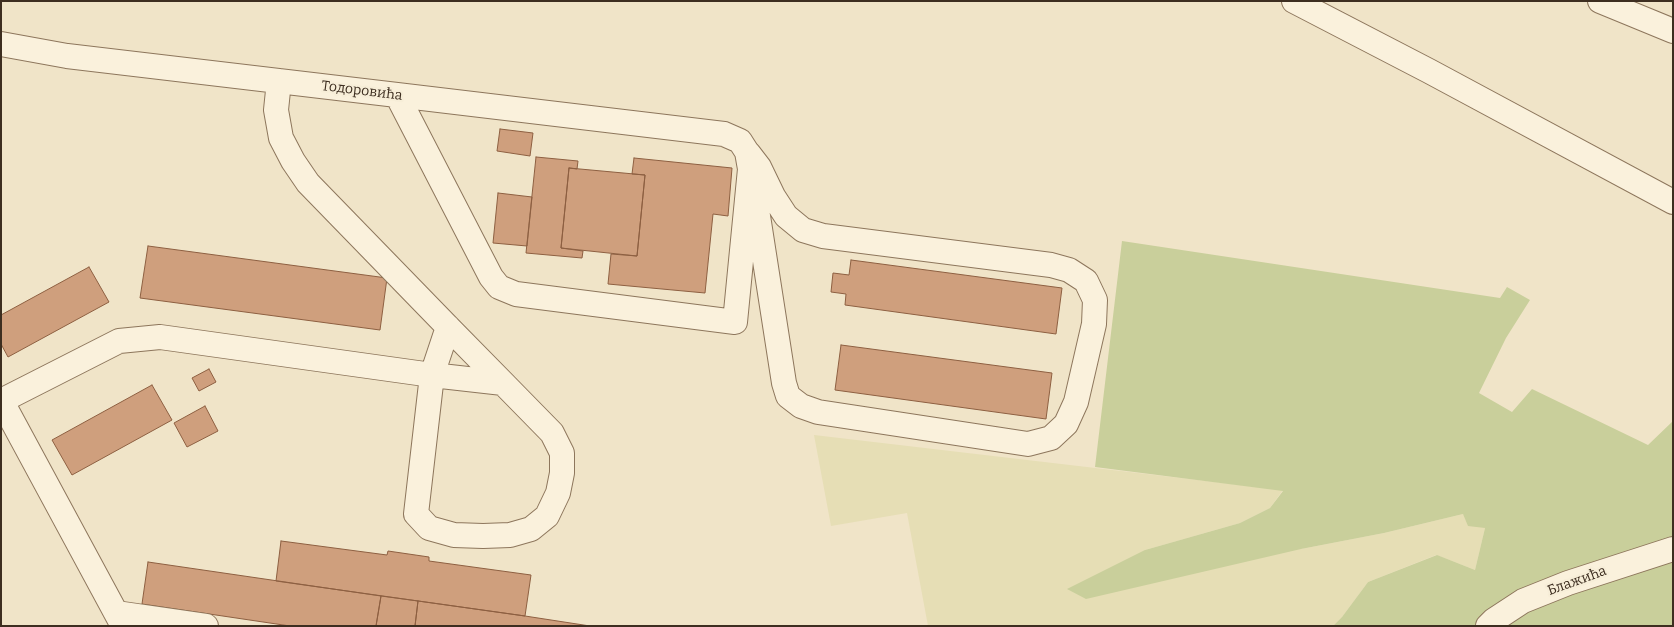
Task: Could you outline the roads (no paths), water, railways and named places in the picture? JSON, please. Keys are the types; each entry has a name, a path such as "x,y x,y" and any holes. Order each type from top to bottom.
{"street":[{"path":"1294,1 1673,202"},
{"path":"1600,1 1673,31"},
{"name":"Тодоровића","path":"1,44 67,56 724,134 740,140 749,160"},
{"path":"279,81 276,110 281,138 308,183 448,326 552,433 562,454 562,473 558,493 547,516 531,528 510,535 454,535 429,528 416,514 432,375 448,326"},
{"path":"397,95 491,277 499,287 516,294 735,322 749,160"},
{"path":"749,160 758,167 786,216 802,230 823,236 1051,265 1069,270 1086,281 1095,300 1094,324 1076,402 1066,424 1051,438 1028,444 818,412 801,406 788,396 784,383 749,160"},
{"path":"206,626 119,619 1,400 119,341 160,337 432,375 503,383"},
{"name":"Блажића","path":"1488,626 1523,601 1568,583 1673,549"}]}
